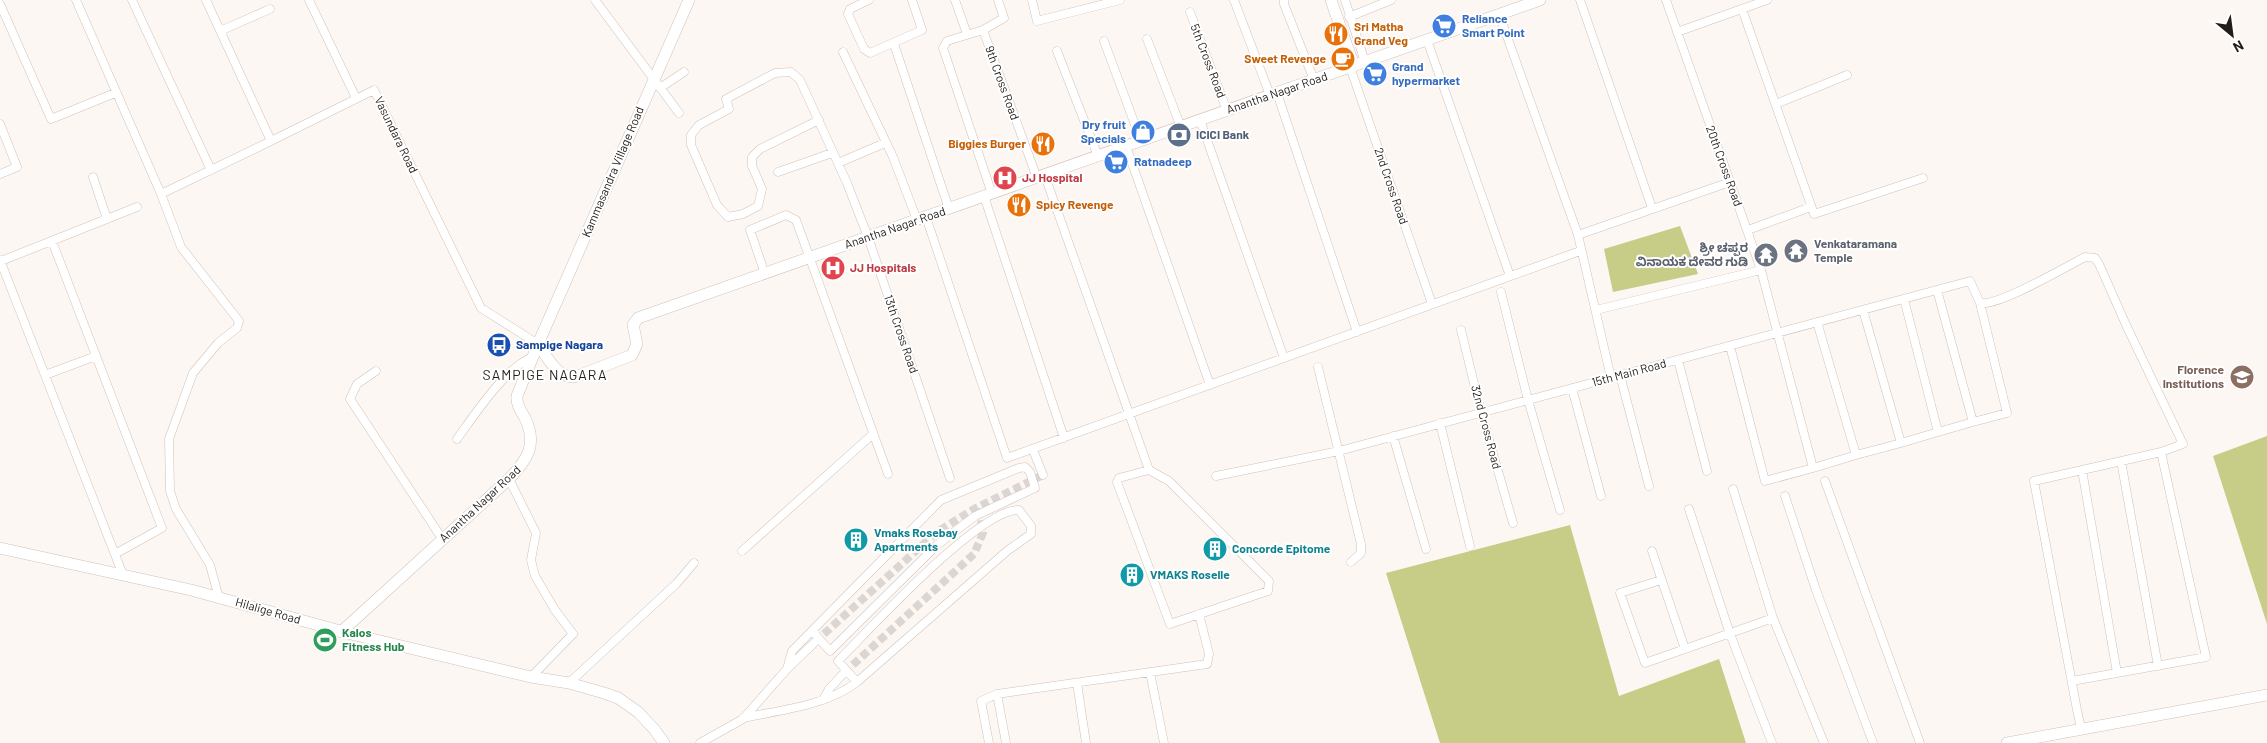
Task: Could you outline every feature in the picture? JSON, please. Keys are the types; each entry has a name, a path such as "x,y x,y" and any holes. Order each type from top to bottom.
{"street":[{"path":"76,0 161,194 180,247 239,321 237,328 218,344 194,373 170,439 170,491 176,508 210,565 219,598"},
{"path":"132,0 211,170"},
{"path":"206,0 271,141"},
{"path":"309,0 356,98"},
{"path":"595,0 679,113"},
{"name":"Kammasandra Village Road","path":"538,344 653,78 689,0"},
{"path":"869,0 848,12 864,49 870,53 922,30 912,0"},
{"path":"955,0 967,34"},
{"name":"9th Cross Road","path":"998,0 1004,18 983,30 1041,177 1148,470"},
{"path":"1032,0 1037,21 1120,0"},
{"path":"1234,0 1274,94 1357,332"},
{"name":"2nd Cross Road","path":"1344,0 1349,17 1356,65 1432,304"},
{"path":"1349,17 1391,0"},
{"name":"Anantha Nagar Road","path":"341,632 509,479 527,459 529,452 529,429 516,400 538,344 563,376 569,378 578,376 628,357 634,352 637,344 633,325 638,318 1540,0"},
{"path":"1580,0 1652,208"},
{"name":"20th Cross Road","path":"1666,0 1761,270 1813,468"},
{"path":"1677,32 1767,0"},
{"path":"1334,1 1356,65"},
{"path":"1284,2 1314,80"},
{"path":"0,4 50,119 116,93"},
{"path":"220,31 270,8"},
{"path":"1742,9 1814,214 1923,178"},
{"name":"5th Cross Road","path":"1190,12 1227,110"},
{"path":"1499,14 1578,235 1580,251 1596,310 1611,378"},
{"path":"983,30 947,41 942,48 1064,438"},
{"path":"1147,39 1181,127"},
{"path":"1426,40 1510,276"},
{"path":"1104,41 1141,141"},
{"path":"894,44 949,209"},
{"path":"1057,51 1098,156"},
{"path":"843,52 922,218 1007,458 1580,251"},
{"path":"660,88 684,72"},
{"name":"13th Cross Road","path":"819,120 760,149 752,157 752,166 762,189 758,206 743,214 728,217 716,205 691,145 691,136 699,125 729,108 726,99 775,73 791,72 800,80 819,120 868,237 950,478"},
{"path":"1776,104 1847,75"},
{"name":"Vasundara Road","path":"161,194 374,90 481,308 538,344"},
{"path":"1200,120 1284,358"},
{"path":"0,124 17,167 0,174"},
{"path":"838,164 886,143"},
{"path":"1126,146 1210,385"},
{"path":"778,172 832,153"},
{"path":"93,177 107,218"},
{"path":"1578,235 1730,182"},
{"path":"123,575 0,261 136,207"},
{"path":"1748,230 1808,208"},
{"path":"765,274 750,230 755,226 786,215 796,220 888,474"},
{"path":"52,241 162,528 115,554"},
{"path":"1730,346 1765,481 2007,413 1980,303 1985,304 2013,293 2085,257 2095,258 2183,444 2161,452 2034,480 2081,728"},
{"path":"1596,310 1761,270"},
{"name":"15th Main Road","path":"1216,476 1339,451 1970,281 1980,303"},
{"path":"1937,290 1973,422"},
{"path":"1501,292 1528,400 1560,510"},
{"path":"1904,299 1938,432"},
{"path":"1863,310 1901,443"},
{"path":"1817,322 1856,455"},
{"name":"32nd Cross Road","path":"1461,330 1481,412 1513,522"},
{"path":"45,375 96,356"},
{"path":"457,439 484,402 522,362 531,358"},
{"path":"1678,360 1707,471"},
{"path":"1318,367 1361,544 1361,553 1351,562"},
{"path":"376,371 357,384 350,399 443,540"},
{"path":"1620,375 1650,486"},
{"path":"1572,388 1601,496"},
{"path":"1440,423 1470,546"},
{"path":"742,551 873,434"},
{"path":"1394,436 1426,548"},
{"path":"1033,450 1043,475"},
{"path":"2072,681 2206,657 2161,452"},
{"path":"2121,461 2158,666"},
{"path":"787,669 792,651 941,500 1025,467 1032,478 1034,488 975,516 937,545 830,651 812,631"},
{"path":"1148,470 1169,481 1269,581 1268,590 1199,614 1170,624 1116,482 1119,478 1148,470"},
{"path":"2082,470 2117,673"},
{"path":"509,479 536,533 531,560 535,576 555,610 573,634 531,678"},
{"path":"1825,481 1920,743"},
{"path":"1733,489 1774,618 1824,743"},
{"path":"1785,496 1816,590 1873,743"},
{"path":"993,509 997,518"},
{"path":"1688,509 1730,634 1772,743"},
{"path":"700,743 743,719 823,700 848,689 857,682 1007,551 1031,534 1031,526 1019,510 1013,510 982,525 942,558 838,661 857,682"},
{"name":"Hilalige Road","path":"0,548 219,598 341,632 531,678 569,683 618,698 646,719 664,743"},
{"path":"1652,551 1685,649"},
{"path":"569,683 677,584 694,563"},
{"path":"1661,580 1620,593 1645,664 1774,618"},
{"path":"989,743 982,701 997,694 1206,664 1209,654 1199,614"},
{"path":"743,719 787,669 814,643"},
{"path":"1150,672 1164,743"},
{"path":"823,700 829,689 844,673"},
{"path":"1077,683 1086,743"},
{"path":"997,694 1006,743"},
{"path":"2007,743 2267,695"}],"green space":[{"path":"1680,226 1698,274 1613,292 1604,249"},
{"path":"2267,436 2267,624 2213,456"},
{"path":"1570,525 1619,696 1719,659 1746,743 1440,743 1386,573"}],"tunnel":[{"path":"815,642 937,532 974,509 1043,475"},
{"path":"844,673 974,554 983,533 979,507"}],"place":[{"name":"Reliance Smart Point","path":"1444,26"},
{"name":"Sri Matha Grand Veg","path":"1336,34"},
{"name":"Sweet Revenge","path":"1343,59"},
{"name":"Grand hypermarket","path":"1375,74"},
{"name":"Dry fruit Specials","path":"1143,132"},
{"name":"ICICI Bank","path":"1179,135"},
{"name":"Biggies Burger","path":"1043,144"},
{"name":"Ratnadeep","path":"1116,162"},
{"name":"JJ Hospital","path":"1005,178"},
{"name":"Spicy Revenge","path":"1019,205"},
{"name":"Venkataramana Temple","path":"1796,251"},
{"name":"ಶ್ರೀ ಚಪ್ಪರ ವಿನಾಯಕ ದೇವರ ಗುಡಿ","path":"1766,255"},
{"name":"JJ Hospitals","path":"833,268"},
{"name":"Sampige Nagara","path":"499,345"},
{"name":"Florence Institutions","path":"2242,377"},
{"name":"Vmaks Rosebay Apartments","path":"856,540"},
{"name":"Concorde Epitome","path":"1215,549"},
{"name":"VMAKS Roselle","path":"1132,575"},
{"name":"Kalos Fitness Hub","path":"325,640"}],"district":[{"name":"SAMPIGE NAGARA","path":"545,375"}]}
